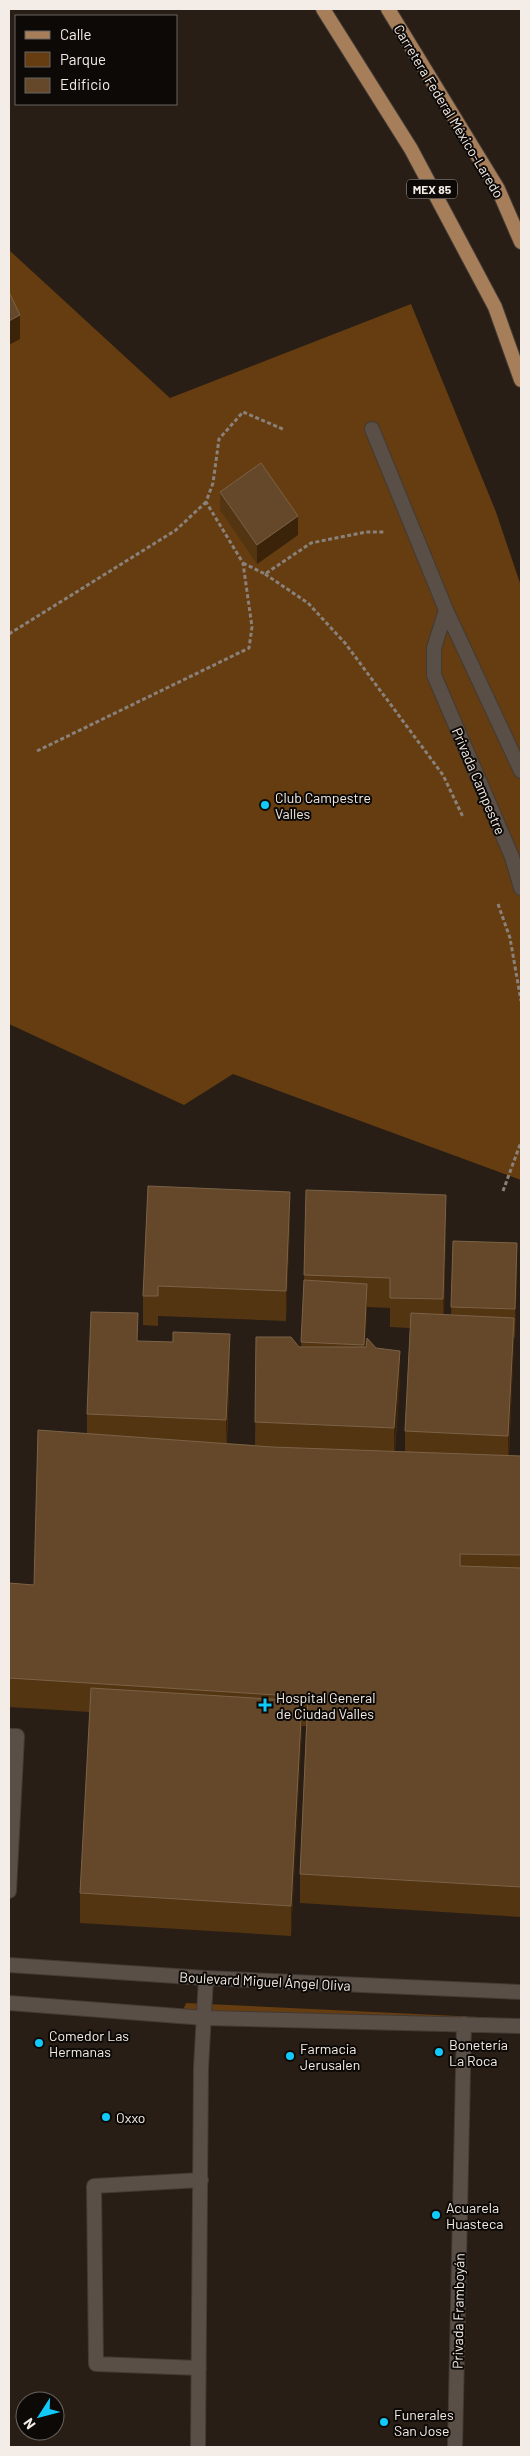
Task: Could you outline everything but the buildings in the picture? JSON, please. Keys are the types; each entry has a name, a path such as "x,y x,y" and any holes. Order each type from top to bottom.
{"main road":[{"name":"MEX 85","path":"323,9 416,158 495,307 521,380"},
{"name":"Carretera Federal México-Laredo","path":"388,9 498,189 521,242"}],"street":[{"path":"372,429 446,610 521,771"},
{"name":"Privada Campestre","path":"446,610 434,648 434,675 512,857 521,888"},
{"path":"9,1736 17,1736 9,1891"},
{"name":"Boulevard Miguel Ángel Oliva","path":"9,1965 206,1978 521,1992"},
{"path":"198,2447 201,2068 206,1978"},
{"path":"9,2004 204,2018 521,2026"},
{"name":"Privada Framboyán","path":"455,2447 464,2024"},
{"path":"199,2368 96,2364 94,2186 200,2180"}],"path":[{"path":"9,634 176,530 206,502 213,482 219,439 243,412 284,430"},
{"path":"37,751 249,648 252,627 243,563 206,502"},
{"path":"265,574 311,543 366,532 391,532 412,526"},
{"path":"243,563 265,574 308,603 346,643 443,775 463,818"},
{"path":"496,900 510,938 521,1001"},
{"path":"503,1191 521,1142"}],"green space":[{"name":"Club Campestre Valles","path":"9,250 170,398 411,304 496,512 521,586 521,1180 233,1074 184,1105 9,1024"},
{"path":"186,2003 521,2019 187,2011 184,2008"}],"place":[{"name":"Club Campestre Valles","path":"265,805"},
{"name":"Hospital General de Ciudad Valles","path":"265,1705"},
{"name":"Comedor Las Hermanas","path":"39,2043"},
{"name":"Bonetería La Roca","path":"439,2052"},
{"name":"Farmacia Jerusalen","path":"290,2056"},
{"name":"Oxxo","path":"106,2117"},
{"name":"Acuarela Huasteca","path":"436,2215"},
{"name":"Funerales San Jose","path":"384,2422"}]}
